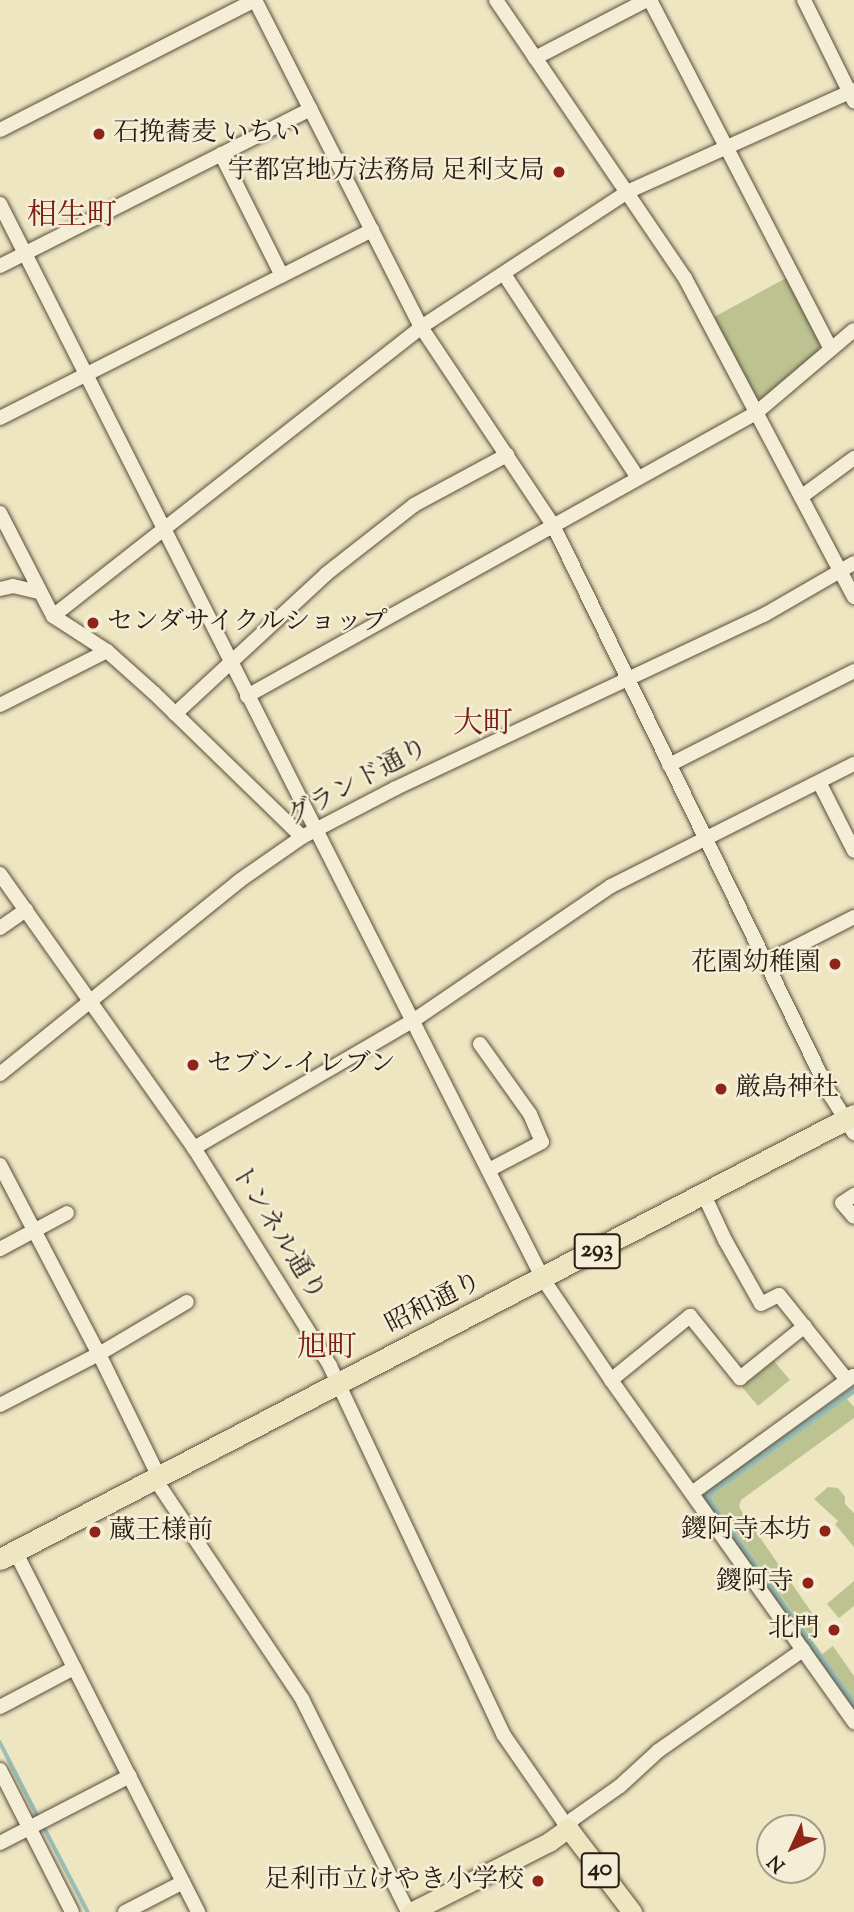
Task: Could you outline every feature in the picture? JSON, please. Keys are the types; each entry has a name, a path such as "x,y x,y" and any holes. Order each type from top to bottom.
{"highway":[{"name":"昭和通り","path":"8,1555 704,1195 851,1123"}],"main road":[{"name":"40","path":"409,1912 549,1842 568,1828 632,1912"}],"street":[{"path":"0,130 255,0 421,327 553,525 766,962 851,1123"},
{"path":"496,0 685,278 854,597"},
{"path":"535,58 648,0 831,349"},
{"path":"52,616 421,327 627,192 852,94 807,1"},
{"path":"0,266 311,109"},
{"path":"221,154 282,276"},
{"path":"0,204 543,1279 611,1380 854,1722"},
{"path":"0,418 372,230"},
{"path":"504,274 638,478"},
{"path":"247,696 756,413 854,330"},
{"path":"175,714 229,661 326,574 414,505 507,455"},
{"path":"802,497 854,458"},
{"path":"0,513 52,616 107,651 302,837"},
{"name":"グランド通り","path":"0,1074 239,881 302,837 396,788 764,615 854,563"},
{"path":"0,589 13,586 39,592"},
{"path":"0,705 107,651"},
{"path":"669,765 854,671"},
{"path":"194,1148 414,1020 611,886 854,764"},
{"path":"819,782 854,851"},
{"name":"トンネル通り","path":"0,874 194,1148 269,1266 339,1385 503,1734 568,1828"},
{"path":"0,929 26,910"},
{"path":"766,962 854,917"},
{"path":"480,1044 530,1114 542,1142 489,1170"},
{"path":"0,1165 99,1354 157,1478 302,1699 409,1912"},
{"path":"692,1493 851,1378 779,1294 761,1304 724,1240 704,1195"},
{"path":"854,1195 842,1203 854,1217"},
{"path":"0,1249 67,1213"},
{"path":"0,1405 99,1354 187,1303"},
{"path":"611,1380 690,1316 740,1378 805,1326"},
{"path":"8,1555 74,1668 198,1912"},
{"path":"568,1828 573,1819 620,1786 658,1751 803,1650"},
{"path":"0,1707 74,1668"},
{"path":"0,1770 72,1912"},
{"path":"0,1843 130,1776"},
{"path":"125,1912 183,1882"}],"green space":[{"path":"788,277 821,339 818,351 764,399 756,397 714,317"},
{"path":"774,1361 790,1380 758,1406 742,1387"},
{"path":"847,1399 854,1407 854,1418 741,1500 739,1507 821,1626 809,1635 712,1500 713,1495"},
{"path":"828,1487 838,1488 845,1497 845,1504 854,1513 854,1547 835,1524 838,1521 814,1499"},
{"path":"854,1581 854,1606 839,1618 827,1604"},
{"path":"833,1646 854,1676 854,1699 822,1654"}],"water":[{"path":"854,1386 854,1394 713,1495 712,1500 854,1699 854,1714 703,1498 706,1491"}],"waterway":[{"path":"0,1742 40,1820"},
{"path":"44,1827 88,1912"}],"place":[{"name":"石挽蕎麦 いちい","path":"99,134"},
{"name":"宇都宮地方法務局 足利支局","path":"559,172"},
{"name":"センダサイクルショップ","path":"93,623"},
{"name":"花園幼稚園","path":"835,964"},
{"name":"セブン-イレブン","path":"193,1065"},
{"name":"厳島神社","path":"721,1089"},
{"name":"鑁阿寺本坊","path":"825,1531"},
{"name":"蔵王様前","path":"95,1532"},
{"name":"鑁阿寺","path":"808,1583"},
{"name":"北門","path":"834,1630"},
{"name":"足利市立けやき小学校","path":"538,1881"}],"district":[{"name":"相生町","path":"72,217"},
{"name":"大町","path":"483,725"},
{"name":"旭町","path":"327,1349"}]}
